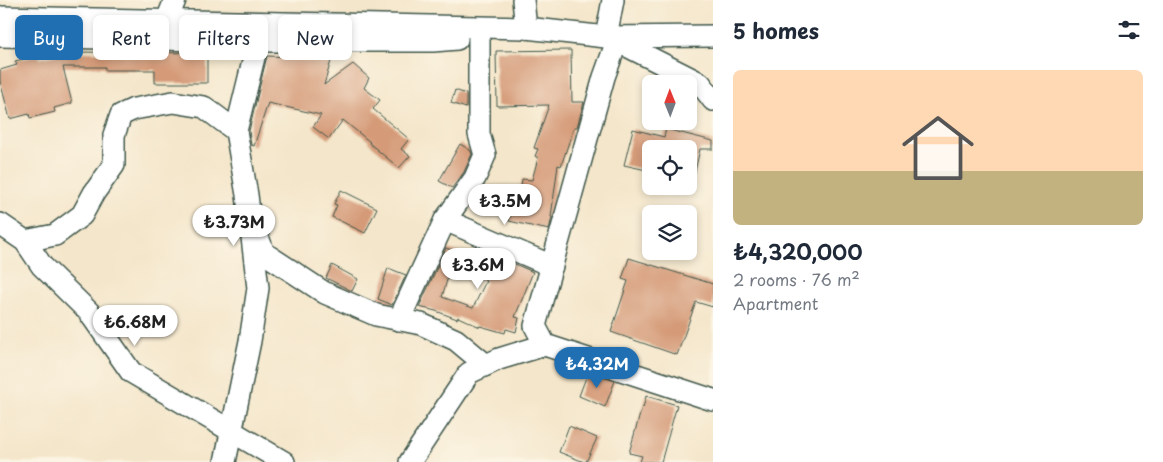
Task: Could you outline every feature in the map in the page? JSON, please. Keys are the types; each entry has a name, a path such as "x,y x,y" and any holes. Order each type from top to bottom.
{"street":[{"path":"169,15 175,0"},
{"path":"523,0 526,28"},
{"path":"545,345 535,326 604,77 612,39 613,0"},
{"path":"2,21 93,20"},
{"path":"169,20 526,28 612,39 713,36"},
{"path":"2,21 179,35"},
{"path":"268,41 432,41 479,38 526,28"},
{"path":"400,320 445,220 475,178 485,155 479,134 479,38"},
{"path":"612,39 700,84 713,100"},
{"path":"225,462 250,341 258,288 236,131 253,60"},
{"path":"25,241 55,235 82,215 114,165 114,135 121,115 134,109 173,102 204,107 236,131"},
{"path":"249,213 264,253 325,293 376,315 421,324 456,340 486,365"},
{"path":"445,220 552,266"},
{"path":"0,224 25,241 42,266 89,312 131,372 284,462"},
{"path":"410,462 469,373 499,359 545,345 713,400"}],"building":[{"path":"571,50 572,102 584,102 577,127 574,127 561,166 558,165 549,230 509,221 512,208 518,210 522,179 532,180 538,158 535,156 538,149 534,148 549,105 497,106 496,51"},
{"path":"83,52 93,52 93,60 169,60 169,53 179,53 179,60 207,60 207,83 155,83 155,70 105,70 105,67 63,67 72,103 54,108 55,112 30,118 29,114 10,119 0,81 0,70 17,65 15,61 83,60"},
{"path":"268,56 278,56 278,60 331,60 324,85 353,64 369,78 364,88 380,100 373,109 409,139 401,149 410,156 399,168 343,120 329,139 313,127 321,115 268,103 254,146 251,145 249,131"},
{"path":"455,90 466,94 466,108 451,103"},
{"path":"633,129 664,137 666,130 670,130 713,141 713,149 700,149 697,162 697,140 642,140 642,169 624,165"},
{"path":"460,144 470,150 472,154 464,172 452,188 439,181"},
{"path":"341,190 377,208 365,233 332,217 337,205 334,204"},
{"path":"446,248 487,263 490,253 533,272 515,317 519,318 516,332 506,329 505,333 480,327 458,317 457,319 419,307","holes":["461,268 486,281 473,308 442,297 450,270 460,272"]},
{"path":"629,258 713,284 713,307 696,302 677,355 611,332 628,281 622,279"},
{"path":"332,265 358,279 352,291 326,278"},
{"path":"388,268 406,275 392,305 378,299"},
{"path":"588,372 615,381 605,407 579,396"},
{"path":"646,396 677,405 661,462 640,462 642,456 629,453"},
{"path":"569,426 597,438 586,462 559,452"}]}
